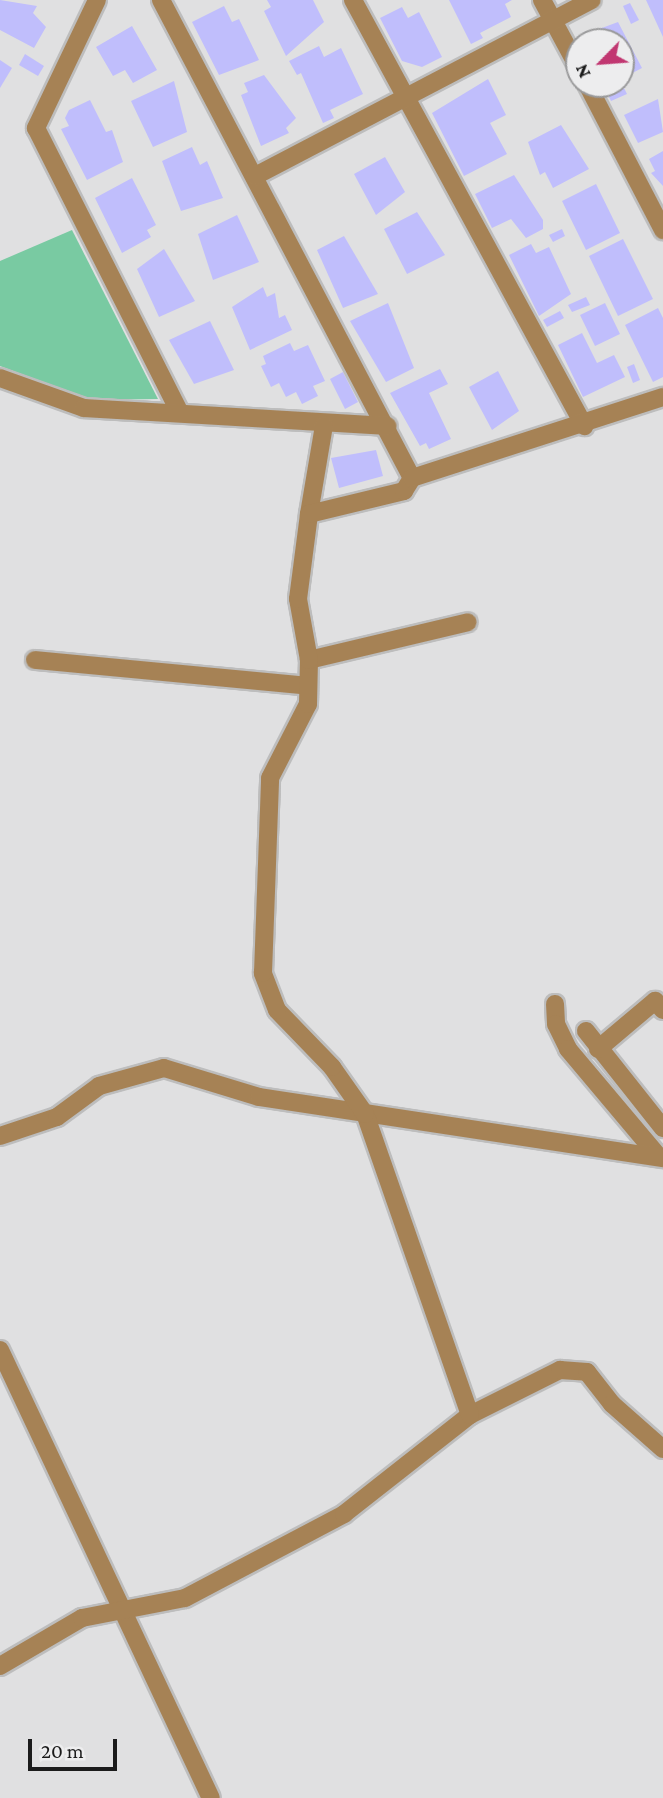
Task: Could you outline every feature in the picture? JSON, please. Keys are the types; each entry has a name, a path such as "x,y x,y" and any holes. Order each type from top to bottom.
{"street":[{"path":"97,0 36,128 178,409"},
{"path":"161,0 412,478"},
{"path":"353,0 404,99 584,426"},
{"path":"542,0 565,43"},
{"path":"255,176 592,0"},
{"path":"594,98 663,230"},
{"path":"0,378 84,408 178,409 324,425 387,426"},
{"path":"309,514 404,491 412,478 584,426 663,397"},
{"path":"324,425 298,599 309,660 307,704 270,778 263,973 277,1010 332,1067 365,1114 470,1415"},
{"path":"309,660 468,622"},
{"path":"35,660 308,686"},
{"path":"598,1049 656,1001 663,1010"},
{"path":"555,1004 556,1024 568,1049 661,1157"},
{"path":"586,1031 663,1128"},
{"path":"0,1136 57,1117 99,1086 164,1068 260,1097 661,1157"},
{"path":"0,1350 126,1610 211,1798"},
{"path":"0,1666 82,1618 185,1598 344,1514 470,1415 559,1370 587,1372 612,1404 663,1449"}],"green space":[{"path":"72,230 158,399 89,400 0,366 0,261"}],"building":[{"path":"0,0 37,6 33,13 46,27 34,48 0,30"},
{"path":"267,0 313,0 324,22 286,56 264,11 271,7"},
{"path":"449,0 512,0 505,4 511,17 480,33 483,38 471,44"},
{"path":"646,0 663,0 663,37"},
{"path":"630,3 639,20 631,24 623,6"},
{"path":"224,6 232,22 239,19 259,60 219,75 192,22"},
{"path":"402,7 408,18 419,12 442,57 422,67 402,61 380,18"},
{"path":"618,22 621,28 602,28"},
{"path":"132,26 157,70 133,83 125,70 113,76 96,47"},
{"path":"319,46 324,57 341,48 363,94 330,110 334,118 323,123 301,73 297,75 289,61"},
{"path":"25,54 44,66 38,76 19,65"},
{"path":"635,55 642,68 635,72"},
{"path":"0,60 12,68 0,88"},
{"path":"264,75 296,118 286,128 289,133 261,146 241,95 248,92 244,83"},
{"path":"488,79 506,115 490,123 507,154 464,176 432,113"},
{"path":"174,81 187,132 153,147 131,101"},
{"path":"658,99 663,132 638,143 624,115"},
{"path":"90,100 106,132 112,130 123,162 87,180 61,129 69,126 65,118 69,110"},
{"path":"561,125 589,169 553,188 545,172 540,175 528,142"},
{"path":"192,147 200,165 207,161 223,198 181,211 162,161"},
{"path":"663,151 663,186 651,173 655,171 649,159"},
{"path":"385,157 405,192 376,215 354,174"},
{"path":"514,175 543,220 543,229 526,238 511,219 492,228 475,194"},
{"path":"132,178 156,225 147,230 151,237 122,253 95,198"},
{"path":"596,184 620,233 586,250 562,201"},
{"path":"417,212 445,255 407,274 384,229"},
{"path":"237,215 259,262 213,280 198,234"},
{"path":"562,229 565,236 553,242 549,235"},
{"path":"344,236 378,294 343,308 317,250"},
{"path":"623,239 653,299 618,316 589,256"},
{"path":"531,244 536,253 549,247 571,294 539,316 509,255"},
{"path":"164,249 195,301 159,317 137,269"},
{"path":"263,287 267,297 275,293 279,318 285,315 292,330 250,350 232,307"},
{"path":"586,297 590,305 572,312 568,305"},
{"path":"388,303 414,368 386,382 350,321"},
{"path":"605,303 620,334 595,346 580,315"},
{"path":"658,308 663,318 663,377 653,382 625,325"},
{"path":"560,311 564,318 547,327 543,320"},
{"path":"210,321 234,370 194,384 169,340"},
{"path":"582,333 597,363 614,355 625,377 583,397 558,345"},
{"path":"290,343 294,351 308,345 325,381 313,386 318,396 302,404 296,392 286,397 279,383 271,387 261,366 266,364 263,356"},
{"path":"634,364 640,380 633,383 627,367"},
{"path":"440,369 448,384 429,393 451,439 429,449 426,443 420,446 390,393"},
{"path":"498,371 519,411 492,430 469,387"},
{"path":"343,372 358,402 345,409 330,379"},
{"path":"376,450 383,476 339,488 331,458"}]}
